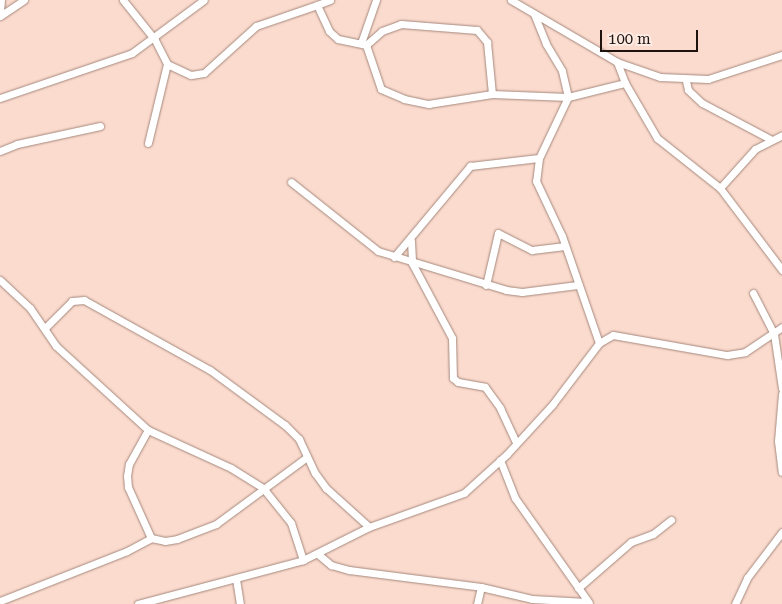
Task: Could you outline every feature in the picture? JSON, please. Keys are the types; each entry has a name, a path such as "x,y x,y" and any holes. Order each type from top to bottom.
{"street":[{"path":"0,11 1,0"},
{"path":"0,16 24,0"},
{"path":"123,0 155,40 167,64 183,74 204,73 256,26 330,0"},
{"path":"0,98 112,62 155,40 204,0"},
{"path":"376,0 363,44 377,84 392,96 428,104 492,94 568,97 625,84"},
{"path":"511,0 617,62 660,77 686,81 720,77 782,55"},
{"path":"316,5 335,37 363,44 382,31 401,24 477,30 487,42 492,94"},
{"path":"534,14 546,44 562,71 568,97 539,158 535,176 537,187 565,246 599,343"},
{"path":"617,62 625,84 657,138 720,188 782,270"},
{"path":"148,143 167,64"},
{"path":"686,81 688,90 702,104 770,139"},
{"path":"0,151 17,144 100,126"},
{"path":"720,188 752,152 770,139 782,134"},
{"path":"394,257 411,241 470,166 539,158"},
{"path":"291,182 378,251 394,257 486,285 522,292 578,285"},
{"path":"486,285 498,233 532,250 565,246"},
{"path":"411,241 412,263 452,338 453,378 458,382 485,386 500,408 516,444"},
{"path":"0,280 45,328 66,356 148,430 231,468 263,488 292,523 303,560"},
{"path":"753,294 774,334 782,388"},
{"path":"45,328 72,301 84,300 235,385 299,439 307,457 326,488 370,527"},
{"path":"138,604 236,579 318,555 370,527 464,493 516,444 552,404 599,343 613,335 626,335 727,355 745,352 774,334 782,326"},
{"path":"782,394 778,441 782,472"},
{"path":"148,430 129,464 126,476 130,492 151,538"},
{"path":"0,601 127,551 151,538 165,541 177,539 216,524 307,457"},
{"path":"500,460 515,498 589,603"},
{"path":"578,588 631,542 652,534 671,520"},
{"path":"735,604 747,578 782,532"},
{"path":"318,555 331,565 349,570 481,587 532,599 589,603"},
{"path":"236,579 240,604"},
{"path":"477,604 481,587"}]}
